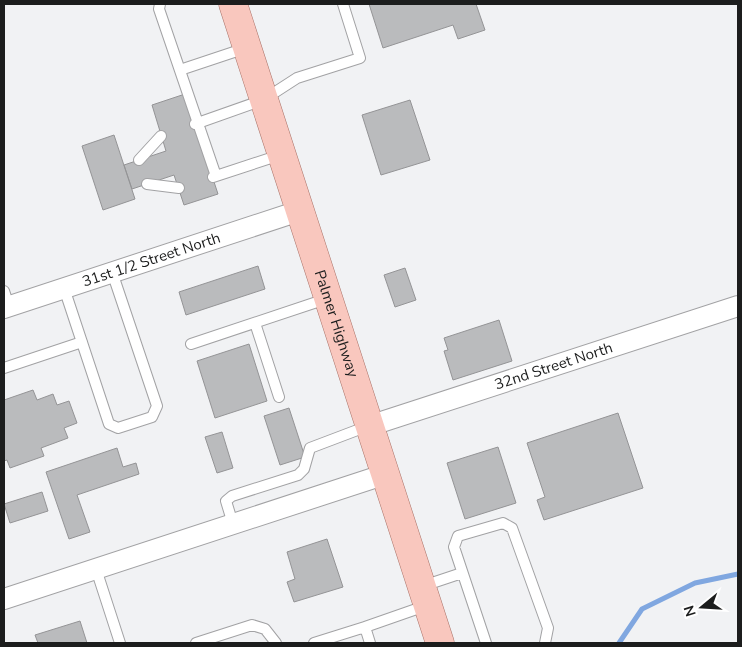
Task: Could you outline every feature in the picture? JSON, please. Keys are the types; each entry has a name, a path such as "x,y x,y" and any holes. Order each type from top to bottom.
{"main road":[{"name":"Palmer Highway","path":"233,4 280,155 440,643"}],"street":[{"name":"31st 1/2 Street North","path":"5,302 64,288 299,211"},
{"name":"32nd Street North","path":"369,426 738,306"},
{"path":"4,599 386,474"}],"lane":[{"path":"160,4 159,9 214,176 280,155"},
{"path":"197,123 263,100 297,78 360,58 343,4"},
{"path":"180,70 247,48"},
{"path":"139,160 161,136"},
{"path":"147,184 179,188"},
{"path":"64,288 109,424 118,428 152,417 157,406 112,272"},
{"path":"190,344 327,298"},
{"path":"255,323 279,397"},
{"path":"4,368 82,342"},
{"path":"233,524 226,501 232,496 298,475 304,469 310,448 369,426"},
{"path":"486,643 454,547 458,536 503,523 512,528 548,628 545,643"},
{"path":"96,569 120,643"},
{"path":"314,643 365,627 424,596 462,573"},
{"path":"196,643 252,625 265,629 276,643"},
{"path":"365,627 370,643"}],"building":[{"path":"369,4 476,4 485,30 458,39 453,25 383,48"},
{"path":"185,94 218,194 184,205 174,175 132,189 124,165 166,151 152,105"},
{"path":"410,100 430,160 381,175 362,115"},
{"path":"114,135 135,199 103,210 82,146"},
{"path":"258,266 265,289 186,315 179,292"},
{"path":"405,268 416,300 395,307 384,275"},
{"path":"499,320 512,361 453,380 444,351 448,350 444,338"},
{"path":"249,344 267,401 215,418 197,361"},
{"path":"33,390 37,400 53,394 57,405 69,401 77,423 64,428 68,438 41,448 44,456 10,468 7,460 4,461 4,400"},
{"path":"289,408 305,457 280,465 264,416"},
{"path":"618,413 643,488 544,520 537,500 545,497 527,443"},
{"path":"222,432 233,468 217,473 205,437"},
{"path":"498,447 516,503 465,519 447,463"},
{"path":"117,448 123,467 136,463 139,474 77,495 90,532 69,539 46,472"},
{"path":"42,492 48,511 10,523 4,504"},
{"path":"327,539 343,587 294,602 287,582 295,579 287,552"},
{"path":"80,621 87,643 38,643 35,635"}],"waterway":[{"path":"619,643 642,609 695,583 738,574"}]}
